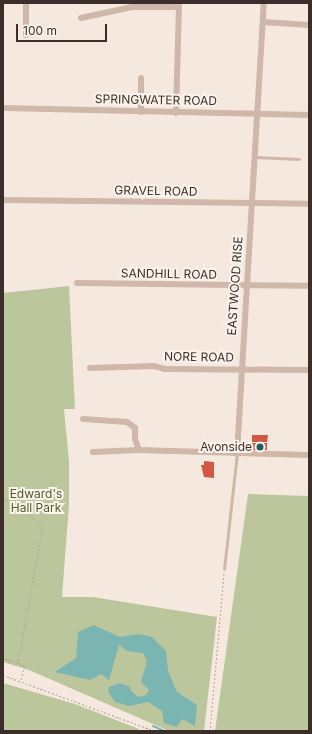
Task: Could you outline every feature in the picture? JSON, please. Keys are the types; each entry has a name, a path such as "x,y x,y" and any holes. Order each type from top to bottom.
{"street":[{"path":"26,3 26,34"},
{"name":"EASTWOOD RISE","path":"237,454 264,3"},
{"path":"81,18 132,7 179,5 176,113"},
{"path":"263,22 309,25"},
{"path":"141,78 141,112"},
{"name":"SPRINGWATER ROAD","path":"3,108 176,113 257,112 309,115"},
{"name":"GRAVEL ROAD","path":"3,200 309,204"},
{"name":"SANDHILL ROAD","path":"77,283 247,287 309,286"},
{"name":"NORE ROAD","path":"90,368 154,366 165,369 309,370"},
{"path":"83,419 126,422 135,428 135,440 140,450"},
{"path":"93,452 140,450 309,455"}],"lane":[{"path":"254,157 299,159"},
{"name":"EASTWOOD RISE","path":"224,569 237,454"}],"path":[{"path":"3,497 43,525 18,663"},
{"path":"210,731 224,569"},
{"path":"3,658 24,666 20,680"},
{"path":"3,675 155,731"},
{"path":"143,731 147,727"}],"green space":[{"name":"Edward's Hall Park","path":"69,286 75,409 64,409 69,461 69,505 62,597 93,597 217,617 204,731 169,731 29,670 3,662 3,293"},
{"path":"248,494 309,496 309,731 215,731"},
{"path":"3,683 75,704 139,729 136,731 3,731"}],"water":[{"path":"94,625 120,637 139,634 152,637 166,651 168,671 177,692 197,705 195,726 182,719 177,727 164,723 162,711 148,702 129,706 115,702 108,692 109,687 120,683 130,687 131,691 139,697 146,695 149,690 141,682 147,661 143,653 127,651 119,645 109,680 101,674 90,680 55,672 76,658 78,632"}],"building":[{"path":"252,435 268,435 267,442 252,442"},
{"name":"Avonside","path":"252,443 267,443 267,450 252,450"},
{"path":"204,461 214,462 214,478 204,477 201,465 204,465"}],"waterway":[{"path":"153,726 164,731"}],"place":[{"name":"Avonside","path":"260,447"}]}
